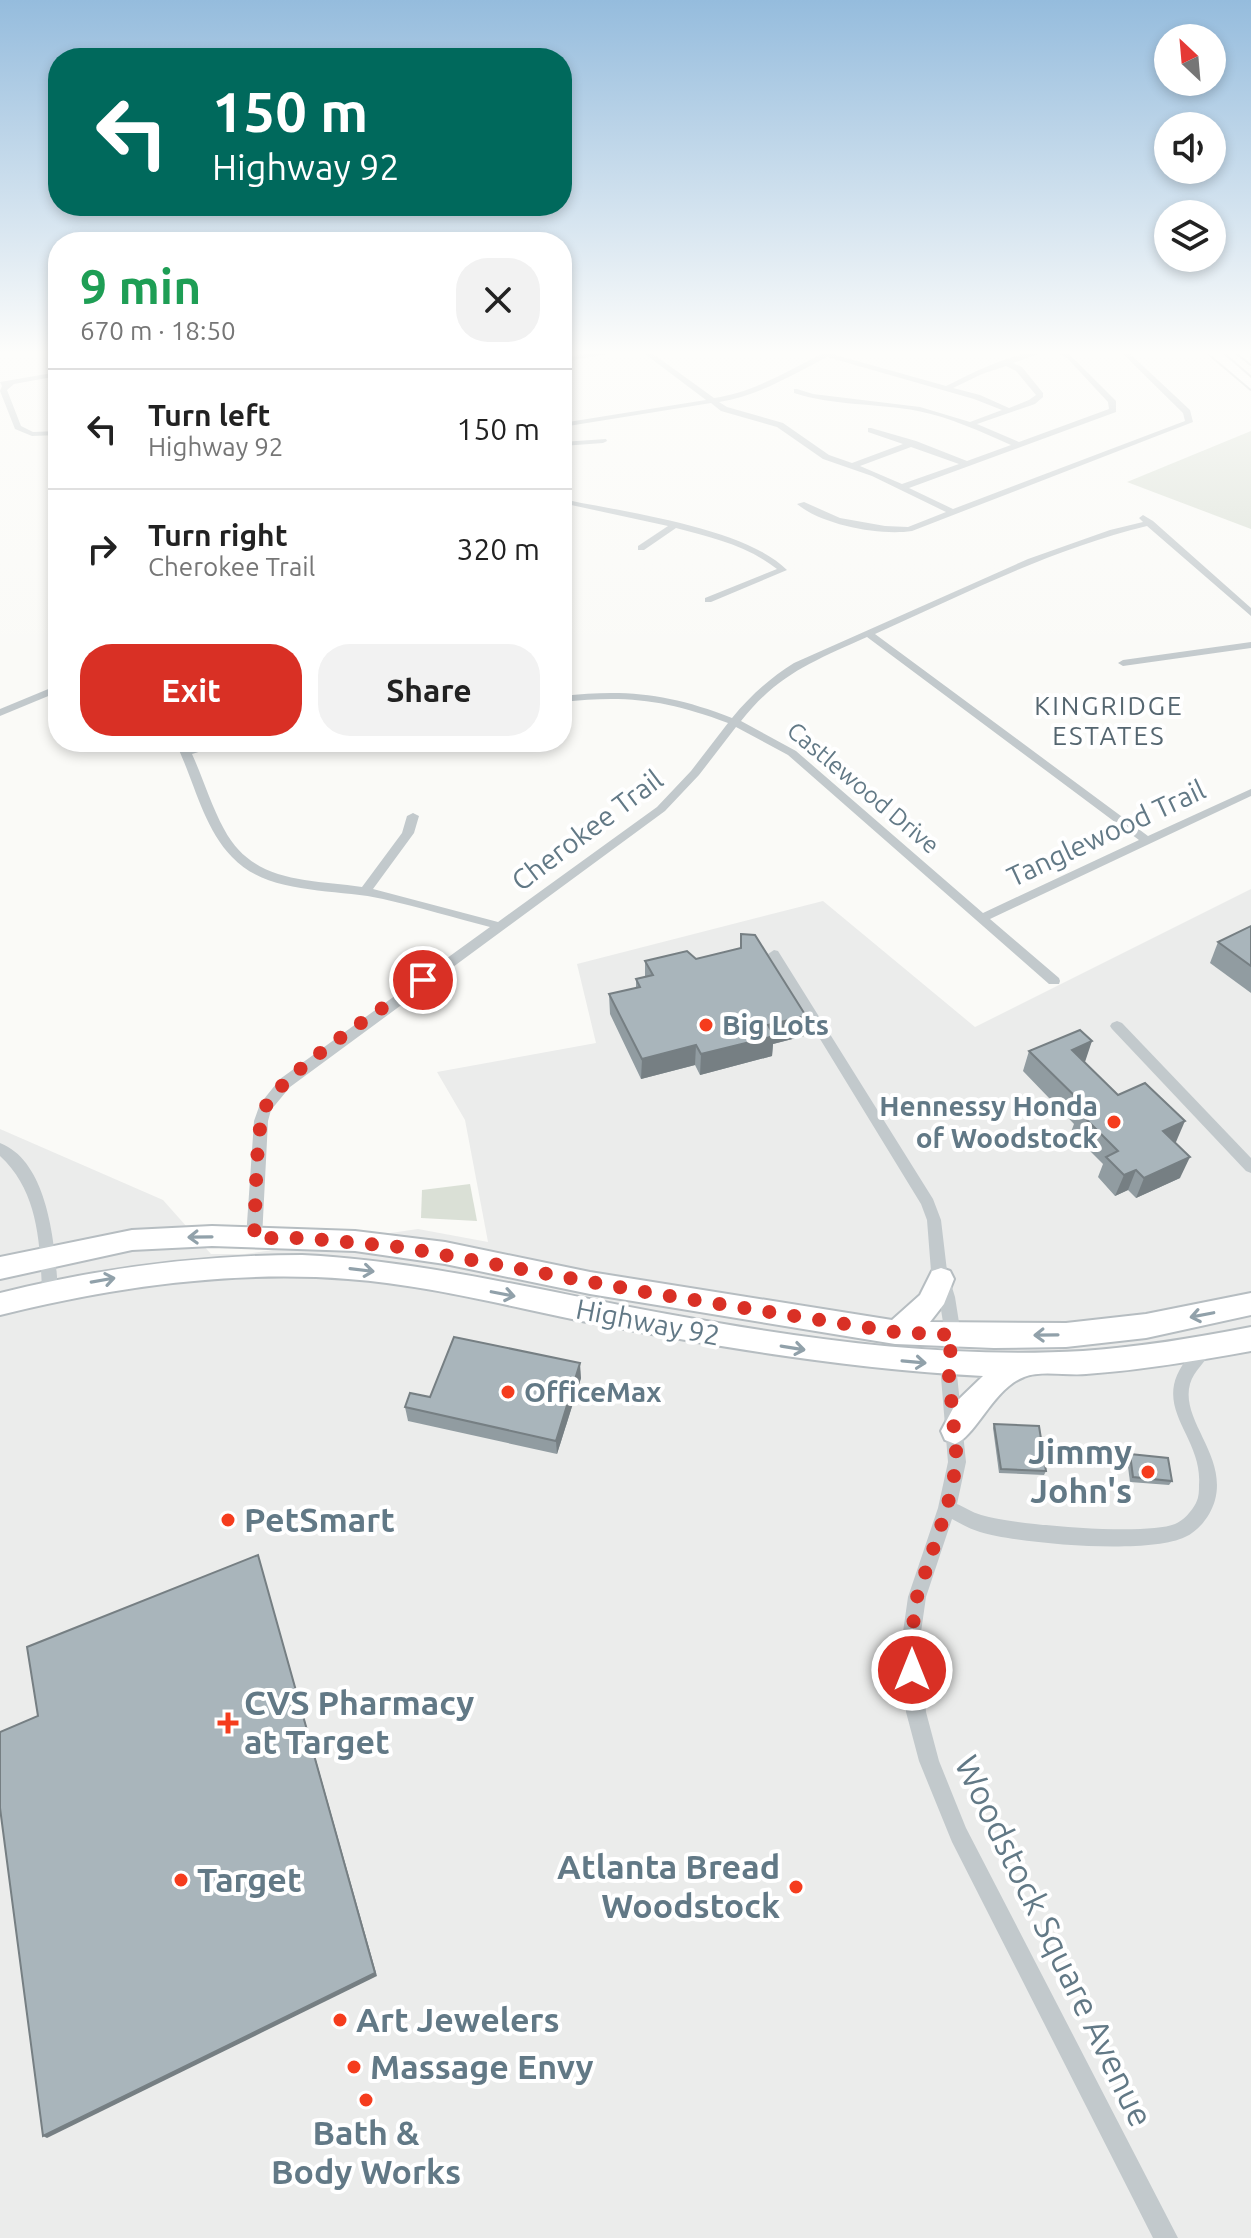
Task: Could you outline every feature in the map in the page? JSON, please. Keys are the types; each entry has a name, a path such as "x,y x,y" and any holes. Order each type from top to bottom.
{"main road":[{"name":"Highway 92","path":"0,1268 48,1255 132,1240 334,1240 401,1247 524,1267 590,1283 895,1332 953,1335 1092,1332 1146,1326 1251,1304"},
{"name":"Highway 92","path":"0,1304 127,1276 252,1265 349,1268 441,1280 625,1318 809,1351 948,1365 1113,1360 1205,1349 1251,1339"},
{"path":"895,1332 923,1312 938,1290 941,1279"},
{"path":"955,1431 967,1410 985,1389 1019,1365"}],"street":[{"path":"824,455 903,487 954,513"},
{"path":"853,466 881,455"},
{"path":"946,455 968,464"},
{"path":"903,487 991,455"},
{"path":"801,504 814,512 890,531 909,529 1103,455"},
{"path":"572,503 674,526 741,546 783,570 708,600"},
{"name":"Cherokee Trail","path":"254,1238 261,1121 273,1096 316,1057 668,803 764,688 783,672 1050,553 1145,519 1251,613"},
{"path":"641,548 674,526"},
{"path":"867,633 1148,841"},
{"path":"1123,663 1251,645"},
{"path":"0,713 48,692"},
{"name":"Castlewood Drive","path":"572,699 632,696 737,722 792,753 1054,981"},
{"path":"185,752 214,818 235,854 256,871 275,878 365,891 500,926"},
{"name":"Tanglewood Trail","path":"982,918 1251,792"},
{"path":"365,891 402,842 413,816"},
{"name":"Woodstock Square Avenue","path":"774,954 928,1203 934,1220 941,1279 953,1335 948,1365 957,1462 947,1508 921,1586 912,1632 916,1712 929,1761 959,1835 1166,2238"},
{"path":"1117,1026 1251,1167"},
{"path":"0,1148 22,1168 40,1207 50,1291"},
{"path":"947,1508 983,1525 1115,1538 1156,1537 1180,1531 1197,1516 1207,1501 1209,1477 1177,1390 1189,1366 1205,1349"}],"shaded area":[{"path":"1192,455 1251,455 1251,529 1127,482"},
{"path":"1251,889 1251,2238 0,2238 0,1129 163,1200 211,1254 245,1254 418,1229 488,1242 465,1120 437,1072 596,1043 577,964 823,901 975,1027"},
{"path":"470,1184 477,1221 421,1218 422,1190"}],"building":[{"path":"1251,926 1251,966 1218,942"},
{"name":"Big Lots","path":"741,934 755,935 806,1016 768,1025 774,1036 701,1054 696,1045 642,1059 609,994 640,987 636,979 653,975 645,961 687,951 696,959 741,948"},
{"path":"1080,1030 1092,1041 1072,1050 1118,1095 1145,1083 1185,1121 1163,1131 1190,1157 1144,1178 1136,1170 1124,1175 1106,1157 1118,1151 1079,1112 1087,1108 1029,1051"},
{"name":"OfficeMax","path":"454,1337 580,1363 556,1441 405,1407 410,1393 430,1397"},
{"path":"994,1424 1039,1426 1046,1471 1001,1469"},
{"name":"Jimmy John's","path":"1130,1454 1168,1458 1172,1481 1133,1477"},
{"name":"Target","path":"258,1555 375,1973 43,2136 0,1808 0,1732 38,1716 27,1647"}],"place":[{"name":"Big Lots","path":"706,1025"},
{"name":"Hennessy Honda of Woodstock","path":"1114,1122"},
{"name":"OfficeMax","path":"508,1392"},
{"name":"Jimmy John's","path":"1148,1472"},
{"name":"PetSmart","path":"228,1520"},
{"name":"CVS Pharmacy at Target","path":"228,1723"},
{"name":"Target","path":"181,1880"},
{"name":"Atlanta Bread Woodstock","path":"796,1887"},
{"name":"Art Jewelers","path":"340,2020"},
{"name":"Massage Envy","path":"354,2067"},
{"name":"Bath & Body Works","path":"366,2100"}],"district":[{"name":"KINGRIDGE ESTATES","path":"1109,721"}],"route":[{"path":"423,980 316,1057 285,1083 265,1108 261,1121 254,1238 355,1241 445,1253 651,1293 895,1332 953,1335 948,1365 957,1462 947,1508 917,1597 912,1632 912,1670"}]}
